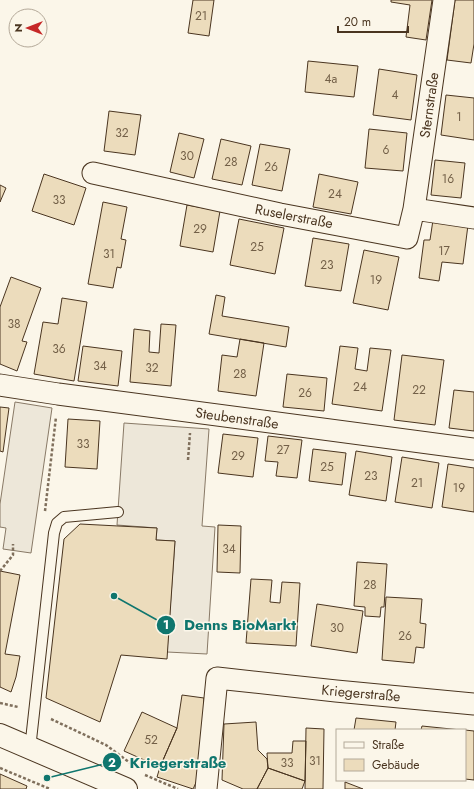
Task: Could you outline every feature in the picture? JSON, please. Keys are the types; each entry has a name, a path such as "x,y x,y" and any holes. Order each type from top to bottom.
{"street":[{"name":"Sternstraße","path":"414,209 444,0"},
{"name":"Ruselerstraße","path":"93,173 280,214 407,238 414,209"},
{"path":"414,209 474,218"},
{"name":"Steubenstraße","path":"0,385 474,449"},
{"name":"Kriegerstraße","path":"206,789 217,678 474,704"},
{"path":"0,735 126,789"}],"lane":[{"path":"30,749 56,523 64,517 118,512"}],"path":[{"path":"0,571 13,555 13,544"},
{"path":"0,703 27,709 106,745 136,767"},
{"path":"0,768 50,789"},
{"path":"141,772 178,789"}],"shaded area":[{"path":"15,402 52,408 31,553 3,549 6,528 0,527 0,504"},
{"path":"124,423 209,429 202,526 215,527 207,654 167,652 175,541 156,540 157,528 117,525"}],"building":[{"path":"193,0 214,0 209,36 188,33"},
{"path":"391,0 432,0 426,40 406,37 410,5 391,2"},
{"path":"455,0 474,0 474,44 471,63 447,60"},
{"path":"308,61 358,66 354,97 305,92"},
{"path":"379,69 417,75 411,120 373,115"},
{"path":"446,95 474,98 474,140 441,135"},
{"path":"109,111 141,115 135,155 104,151"},
{"path":"369,129 407,133 403,171 365,168"},
{"path":"179,133 204,139 194,178 170,172"},
{"path":"221,139 251,146 242,185 212,179"},
{"path":"260,144 290,149 282,191 252,185"},
{"path":"435,160 465,163 461,198 431,195"},
{"path":"44,174 86,188 74,225 32,211"},
{"path":"319,174 358,182 351,214 313,207"},
{"path":"0,185 6,188 0,202"},
{"path":"103,202 127,207 121,239 126,240 121,268 117,267 113,288 88,284"},
{"path":"187,205 220,211 213,252 180,246"},
{"path":"239,219 284,228 275,274 230,265"},
{"path":"433,220 468,225 463,264 442,262 439,281 419,278 424,240 430,240"},
{"path":"313,238 349,244 341,291 305,286"},
{"path":"364,250 399,257 388,310 353,303"},
{"path":"11,277 41,288 22,341 27,342 17,371 0,364 0,307"},
{"path":"216,295 225,297 222,316 289,327 286,347 209,334"},
{"path":"62,298 87,302 74,381 34,374 43,322 58,324"},
{"path":"161,324 176,325 171,386 130,382 134,329 150,331 149,352 159,353"},
{"path":"240,339 264,343 256,396 218,391 222,355 237,357"},
{"path":"83,346 122,351 118,386 78,381"},
{"path":"340,346 358,348 355,369 367,371 370,348 391,350 382,411 332,404"},
{"path":"402,355 444,360 435,425 394,420"},
{"path":"287,374 327,378 324,411 283,407"},
{"path":"454,390 474,392 474,431 449,428"},
{"path":"0,407 9,408 3,452 0,451"},
{"path":"68,419 100,421 97,469 65,467"},
{"path":"223,434 258,438 253,477 218,473"},
{"path":"268,436 302,440 297,478 276,476 278,462 265,461"},
{"path":"313,449 346,453 342,485 309,481"},
{"path":"356,451 392,457 386,501 349,495"},
{"path":"402,457 439,463 432,508 395,502"},
{"path":"448,464 474,468 474,512 442,507"},
{"path":"80,524 157,528 156,540 175,541 167,659 121,655 100,722 46,698 64,539"},
{"path":"218,525 241,526 240,573 217,572"},
{"path":"357,562 387,564 384,607 381,607 380,617 365,616 365,607 354,606"},
{"path":"0,571 20,575 5,654 20,656 16,677 11,692 0,687"},
{"path":"251,579 272,580 270,602 280,603 282,582 300,583 296,646 246,643"},
{"path":"386,597 422,599 420,623 426,624 424,648 416,647 414,663 382,660"},
{"path":"317,604 363,611 357,653 311,646"},
{"path":"182,695 204,698 202,770 193,789 157,777 177,728"},
{"path":"142,712 177,728 160,767 124,751"},
{"path":"356,718 396,722 395,729 354,729"},
{"path":"256,722 258,750 267,759 268,768 257,789 243,789 222,780 224,724"},
{"path":"422,726 451,729 421,729"},
{"path":"306,728 324,729 323,789 305,789"},
{"path":"466,730 474,731 474,780 466,779"},
{"path":"293,741 306,741 305,781 268,768 267,753 292,753"},
{"path":"268,768 305,781 302,789 257,789"},
{"path":"0,774 27,786 26,789 0,789"},
{"path":"345,782 363,789 345,789"}],"place":[{"name":"Denns BioMarkt","path":"114,596"},
{"name":"Kriegerstraße","path":"47,778"}]}
